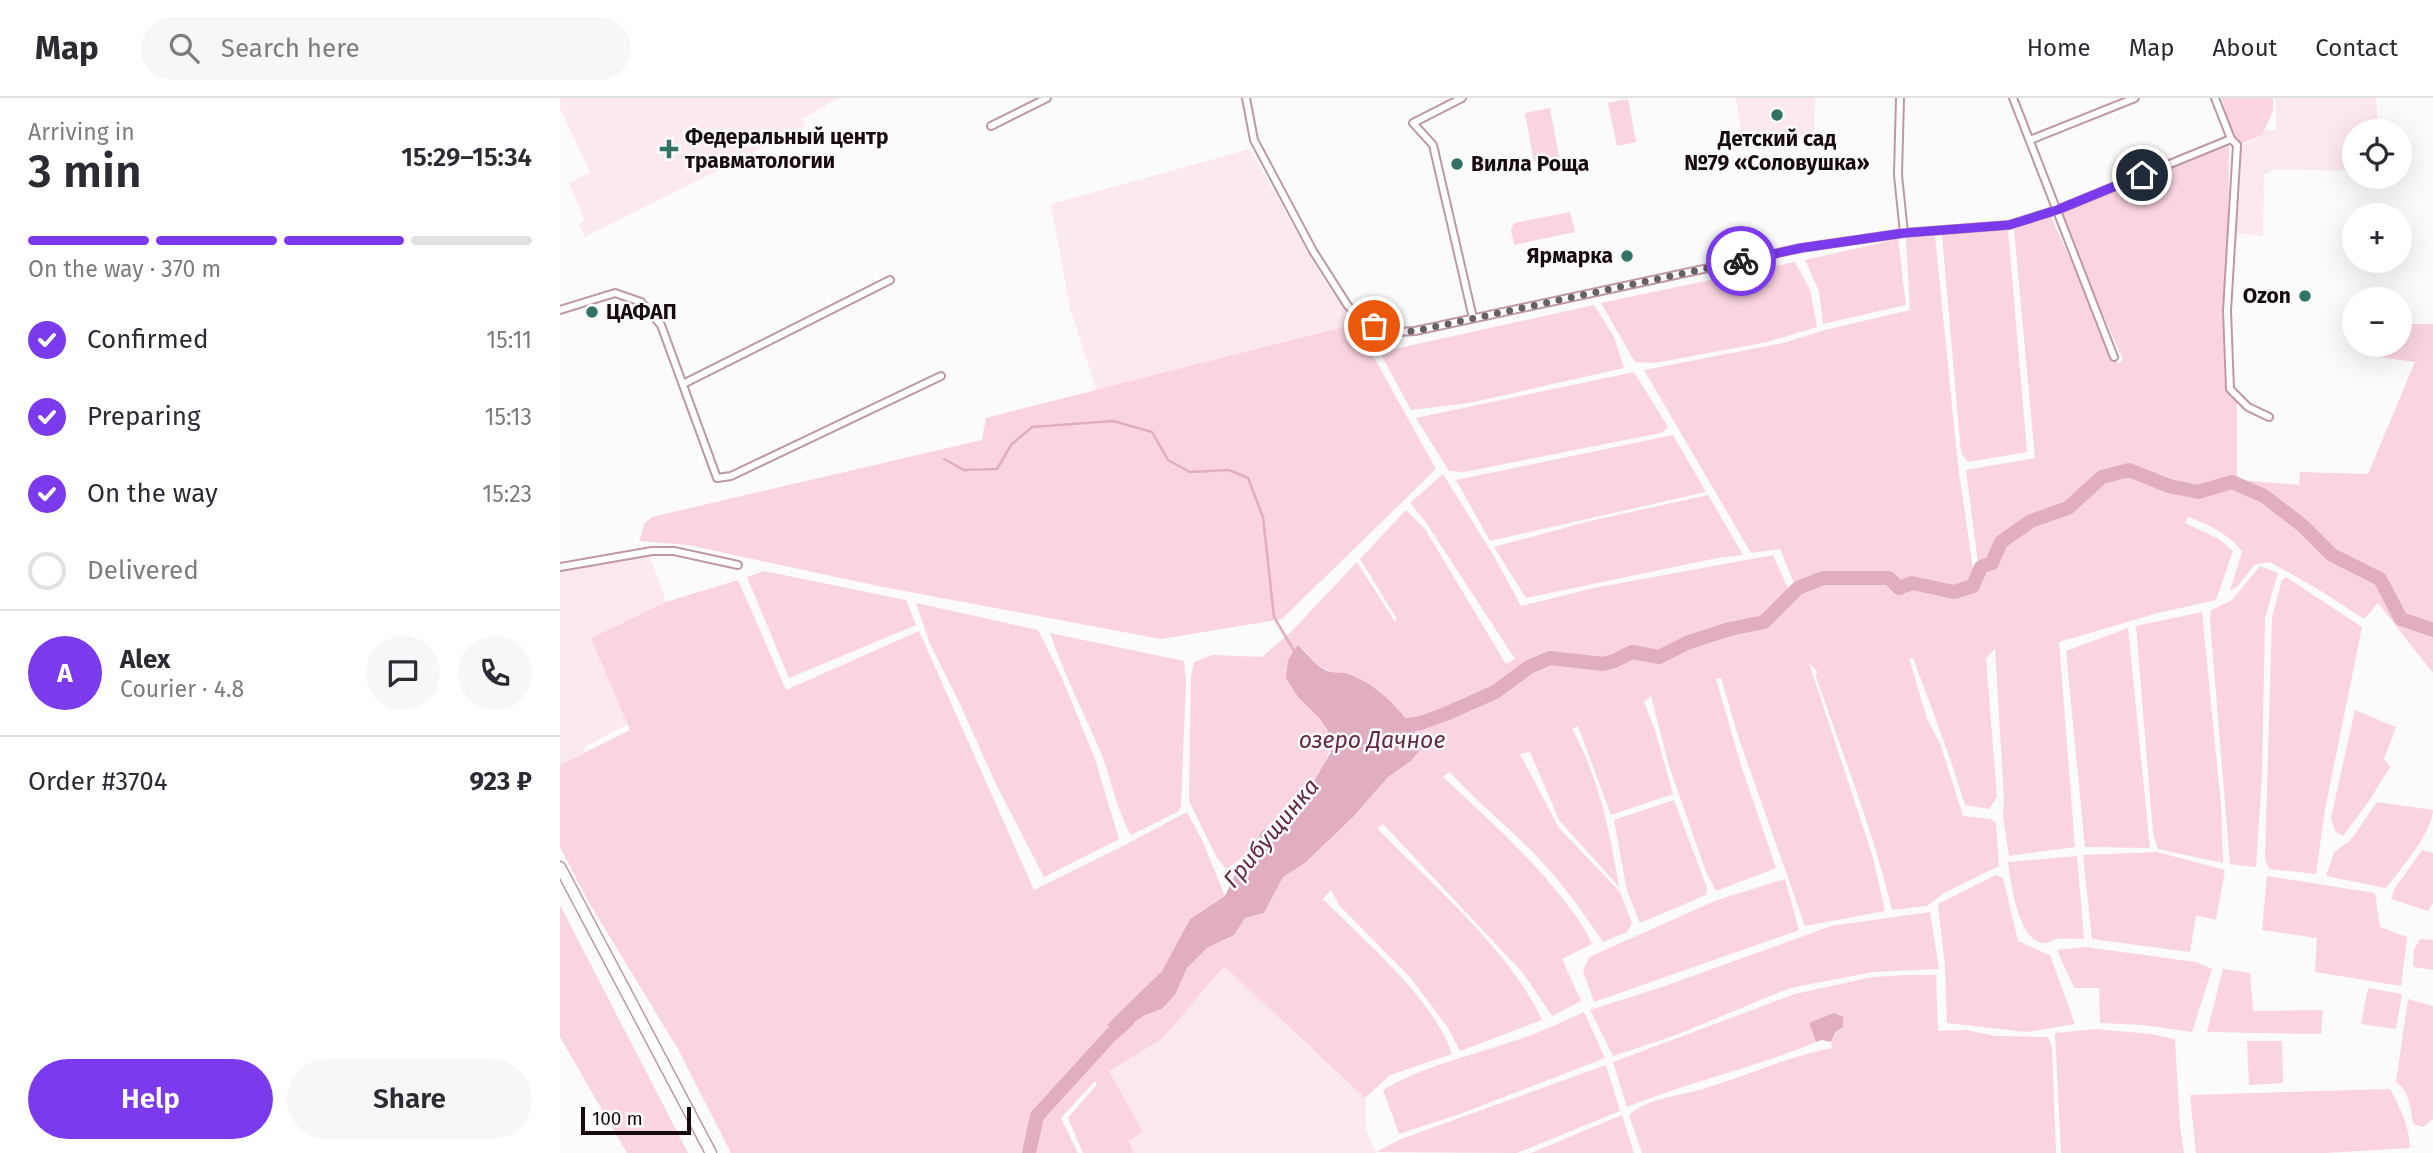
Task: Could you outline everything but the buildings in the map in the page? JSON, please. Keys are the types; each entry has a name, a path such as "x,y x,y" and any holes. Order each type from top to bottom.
{"main road":[{"path":"560,867 711,1153"}],"street":[{"path":"991,126 1047,98"},
{"path":"1246,98 1245,106 1254,140 1313,251 1348,306 1374,326 1397,332 1415,331 1801,248 1904,233 2009,225 2057,210 2231,139"},
{"path":"1462,98 1413,122 1433,145 1474,318"},
{"path":"1900,98 1898,175 1904,233"},
{"path":"2013,98 2115,357"},
{"path":"2029,140 2135,98"},
{"path":"2215,98 2231,139 2237,145 2227,311 2230,389 2248,407 2269,417"},
{"path":"683,384 890,280"},
{"path":"560,310 615,293 641,303 662,325 717,478 731,476 941,376"},
{"path":"560,567 652,551 674,551 738,565"}],"shaded area":[{"name":"Федеральный центр травматологии","path":"560,98 838,98 802,119 806,126 585,237 579,224 585,220 569,183 590,172 560,108"},
{"name":"Детский сад №79 «Соловушка»","path":"1736,98 1815,98 1814,132 1744,149"},
{"path":"2222,98 2273,98 2273,111 2262,135 2241,144 2231,133"},
{"path":"2276,98 2376,98 2378,119 2342,119 2342,171 2276,169 2264,175 2263,236 2236,233 2240,146 2255,140 2266,130 2276,130"},
{"path":"1628,99 1636,142 1617,146 1608,103"},
{"path":"1550,108 1559,157 1534,162 1525,113"},
{"path":"2229,145 2228,234 2222,310 2225,389 2237,401 2237,480 2299,485 2300,472 2368,474 2415,362 2380,357 2412,357 2412,324 2433,324 2433,673 2378,603 2364,619 2270,562 2254,565 2238,586 2230,591 2242,551 2218,530 2188,517 2185,523 2219,539 2233,551 2216,600 2158,613 2059,642 2075,847 2009,856 2003,816 1995,648 1986,659 1997,797 1989,809 1965,805 1913,658 1909,658 1927,719 1941,746 1963,816 1991,819 1996,823 1999,866 1944,893 1927,906 1892,910 1867,822 1816,677 1817,671 1809,663 1872,854 1885,911 1805,926 1739,739 1721,678 1716,679 1741,765 1776,868 1716,891 1706,872 1669,766 1651,696 1644,702 1673,794 1611,815 1578,726 1572,729 1596,786 1619,887 1559,820 1530,752 1520,754 1559,828 1620,892 1632,923 1627,932 1603,942 1567,891 1532,851 1450,772 1443,777 1549,881 1583,926 1592,944 1562,959 1581,1001 1552,1016 1523,973 1383,824 1377,828 1490,943 1528,994 1542,1020 1460,1051 1448,1028 1410,977 1339,905 1331,890 1323,899 1414,992 1443,1033 1452,1054 1390,1075 1365,1098 1224,966 1162,1039 1109,1071 1143,1132 1128,1141 1134,1153 1083,1153 1068,1118 1097,1084 1095,1081 1061,1118 1078,1153 731,1153 678,1049 588,901 560,847 560,765 630,730 591,638 666,602 738,580 786,690 919,631 1034,890 1187,812 1202,840 1225,896 1190,919 1162,971 1148,986 1118,1033 1145,1015 1163,1009 1175,995 1187,968 1207,948 1234,935 1245,918 1264,913 1283,877 1305,863 1354,816 1388,777 1411,761 1348,674 1325,669 1299,645 1298,697 1324,723 1330,734 1329,752 1318,775 1302,796 1262,831 1244,855 1226,869 1217,858 1189,801 1191,676 1194,662 1213,655 1262,657 1291,632 1357,562 1395,622 1397,619 1360,559 1406,510 1425,529 1506,664 1515,659 1425,521 1410,503 1443,474 1521,606 1594,588 1773,555 1792,598 1800,597 1780,549 1751,553 1644,370 1783,343 1910,310 1906,238 1935,236 1958,466 1973,568 1978,563 1966,470 2035,458 2014,229 2050,215 2118,364 2123,359 2057,213 2116,186"},
{"path":"1250,149 1322,278 1355,324 1097,391 1070,308 1051,204"},
{"path":"1570,212 1575,232 1514,245 1511,229 1514,223"},
{"path":"2008,230 2027,452 1968,462 1961,453 1942,235"},
{"path":"1898,239 1906,305 1823,324 1819,291 1805,260"},
{"path":"1795,262 1810,290 1817,327 1767,342 1655,363 1635,362 1601,303"},
{"path":"1594,305 1614,337 1624,368 1469,403 1411,410 1380,353 1371,352 1436,469 1282,619 1161,639 878,586 688,545 639,541 645,523 652,517 982,440 986,418 1355,324 1395,331 1381,352"},
{"path":"1634,372 1668,427 1661,433 1464,472 1449,471 1416,418"},
{"path":"1673,435 1706,492 1490,541 1456,480"},
{"path":"1708,495 1743,555 1717,558 1526,598 1494,547 1590,521"},
{"path":"648,551 666,602 591,638 628,724 583,748 584,752 560,765 560,569"},
{"path":"2260,566 2278,573 2265,618 2262,774 2256,867 2230,864 2210,621 2211,610 2232,600"},
{"path":"764,571 906,600 916,625 789,678 747,577"},
{"path":"2286,577 2362,627 2325,809 2316,874 2269,869 2265,859 2272,617 2282,580"},
{"path":"916,603 1038,630 1062,678 1095,759 1119,839 1044,877 996,784 930,644"},
{"path":"2202,612 2221,805 2223,863 2158,849 2153,833 2136,626"},
{"path":"2128,628 2150,848 2085,847 2066,651"},
{"path":"1050,633 1184,661 1186,682 1179,811 1131,835 1101,753"},
{"path":"2355,710 2396,727 2384,759 2390,767 2343,836 2335,831 2331,818"},
{"path":"1674,800 1707,888 1706,895 1640,923 1627,891 1614,820"},
{"path":"2377,802 2433,810 2427,830 2414,851 2386,888 2326,876 2334,852 2350,841"},
{"path":"2422,850 2433,853 2433,903 2428,911 2391,899 2395,888"},
{"path":"2157,852 2225,870 2216,920 2196,915 2190,952 2092,939 2083,855"},
{"path":"2077,856 2084,939 2056,939 2045,943 2036,941 2022,923 2008,862"},
{"path":"1996,875 2003,878 2018,941 2050,955 2075,1024 2027,1032 1947,1023 1945,967 1938,904"},
{"path":"2267,876 2375,893 2380,927 2407,937 2401,986 2315,972 2317,938 2262,930"},
{"path":"1785,879 1799,930 1594,1002 1583,971 1589,957 1717,900"},
{"path":"560,905 688,1153 627,1153 560,1037"},
{"path":"1930,912 1939,969 1873,972 1790,988 1676,1035 1613,1056 1590,1010 1831,926"},
{"path":"2420,939 2433,940 2433,970 2413,967 2414,949"},
{"path":"2085,947 2196,962 2212,969 2192,1032 2143,1025 2100,1023 2099,988 2074,988 2057,950"},
{"path":"1224,965 1365,1098 1366,1130 1376,1153 1134,1153 1128,1141 1143,1132 1109,1071 1162,1039"},
{"path":"2223,969 2250,973 2253,1011 2323,1010 2321,1034 2207,1032"},
{"path":"1936,975 1938,1031 1967,1030 1995,1036 2048,1037 2052,1047 2056,1153 1642,1153 1629,1115 1637,1109 1832,1048 1833,1039 1843,1027 1809,1023 1816,1042 1627,1107 1613,1062 1795,994 1872,977"},
{"path":"2368,988 2402,994 2396,1029 2361,1024"},
{"path":"2408,999 2433,1006 2433,1119 2423,1127 2413,1124 2407,1095 2396,1082"},
{"path":"1584,1012 1605,1058 1457,1115 1399,1134 1383,1090 1430,1068 1523,1038"},
{"path":"2096,1029 2175,1039 2184,1153 2061,1153 2055,1033"},
{"path":"2247,1041 2282,1041 2283,1083 2249,1085"},
{"path":"1606,1065 1620,1111 1517,1153 1376,1152 1401,1139"},
{"path":"2390,1089 2404,1118 2410,1148 2325,1153 2196,1153 2190,1095"},
{"path":"1622,1115 1634,1153 1531,1153"}],"water":[{"name":"озеро Дачное","path":"1298,645 1327,671 1360,679 1382,694 1410,724 1423,746 1411,761 1388,777 1354,816 1305,863 1283,877 1264,913 1245,918 1234,935 1207,948 1187,968 1175,995 1162,1009 1145,1015 1118,1033 1107,1025 1162,971 1190,919 1225,896 1242,859 1262,831 1307,793 1331,752 1331,735 1320,719 1298,697 1286,678 1288,660"},
{"path":"1834,1013 1843,1017 1843,1027 1835,1033 1831,1042 1816,1042 1809,1023"}],"waterway":[{"path":"944,459 964,470 997,469 1011,445 1032,427 1113,421 1152,432 1168,460 1190,472 1229,470 1248,478 1263,517 1274,617 1296,654"},
{"name":"Грибущинка","path":"1396,727 1421,723 1495,692 1529,667 1550,658 1603,664 1632,652 1659,657 1689,642 1764,622 1798,588 1823,578 1889,578 1899,588 1912,583 1954,592 1973,586 1981,567 1992,563 2001,542 2031,521 2068,508 2102,477 2129,470 2169,486 2198,492 2232,482 2264,496 2303,526 2332,555 2380,579 2401,619 2433,630"},
{"name":"Грибущинка","path":"1029,1153 1037,1116 1128,1020"}],"way so far":[{"path":"1374,326 1397,332 1415,331 1741,261"}],"place":[{"name":"Детский сад №79 «Соловушка»","path":"1777,115"},
{"name":"Федеральный центр травматологии","path":"669,149"},
{"name":"Вилла Роща","path":"1457,164"},
{"name":"Ярмарка","path":"1627,256"},
{"name":"Ozon","path":"2305,296"},
{"name":"ЦАФАП","path":"592,312"}],"route":[{"path":"1741,261 1801,248 1904,233 2009,225 2057,210 2142,175"}]}
